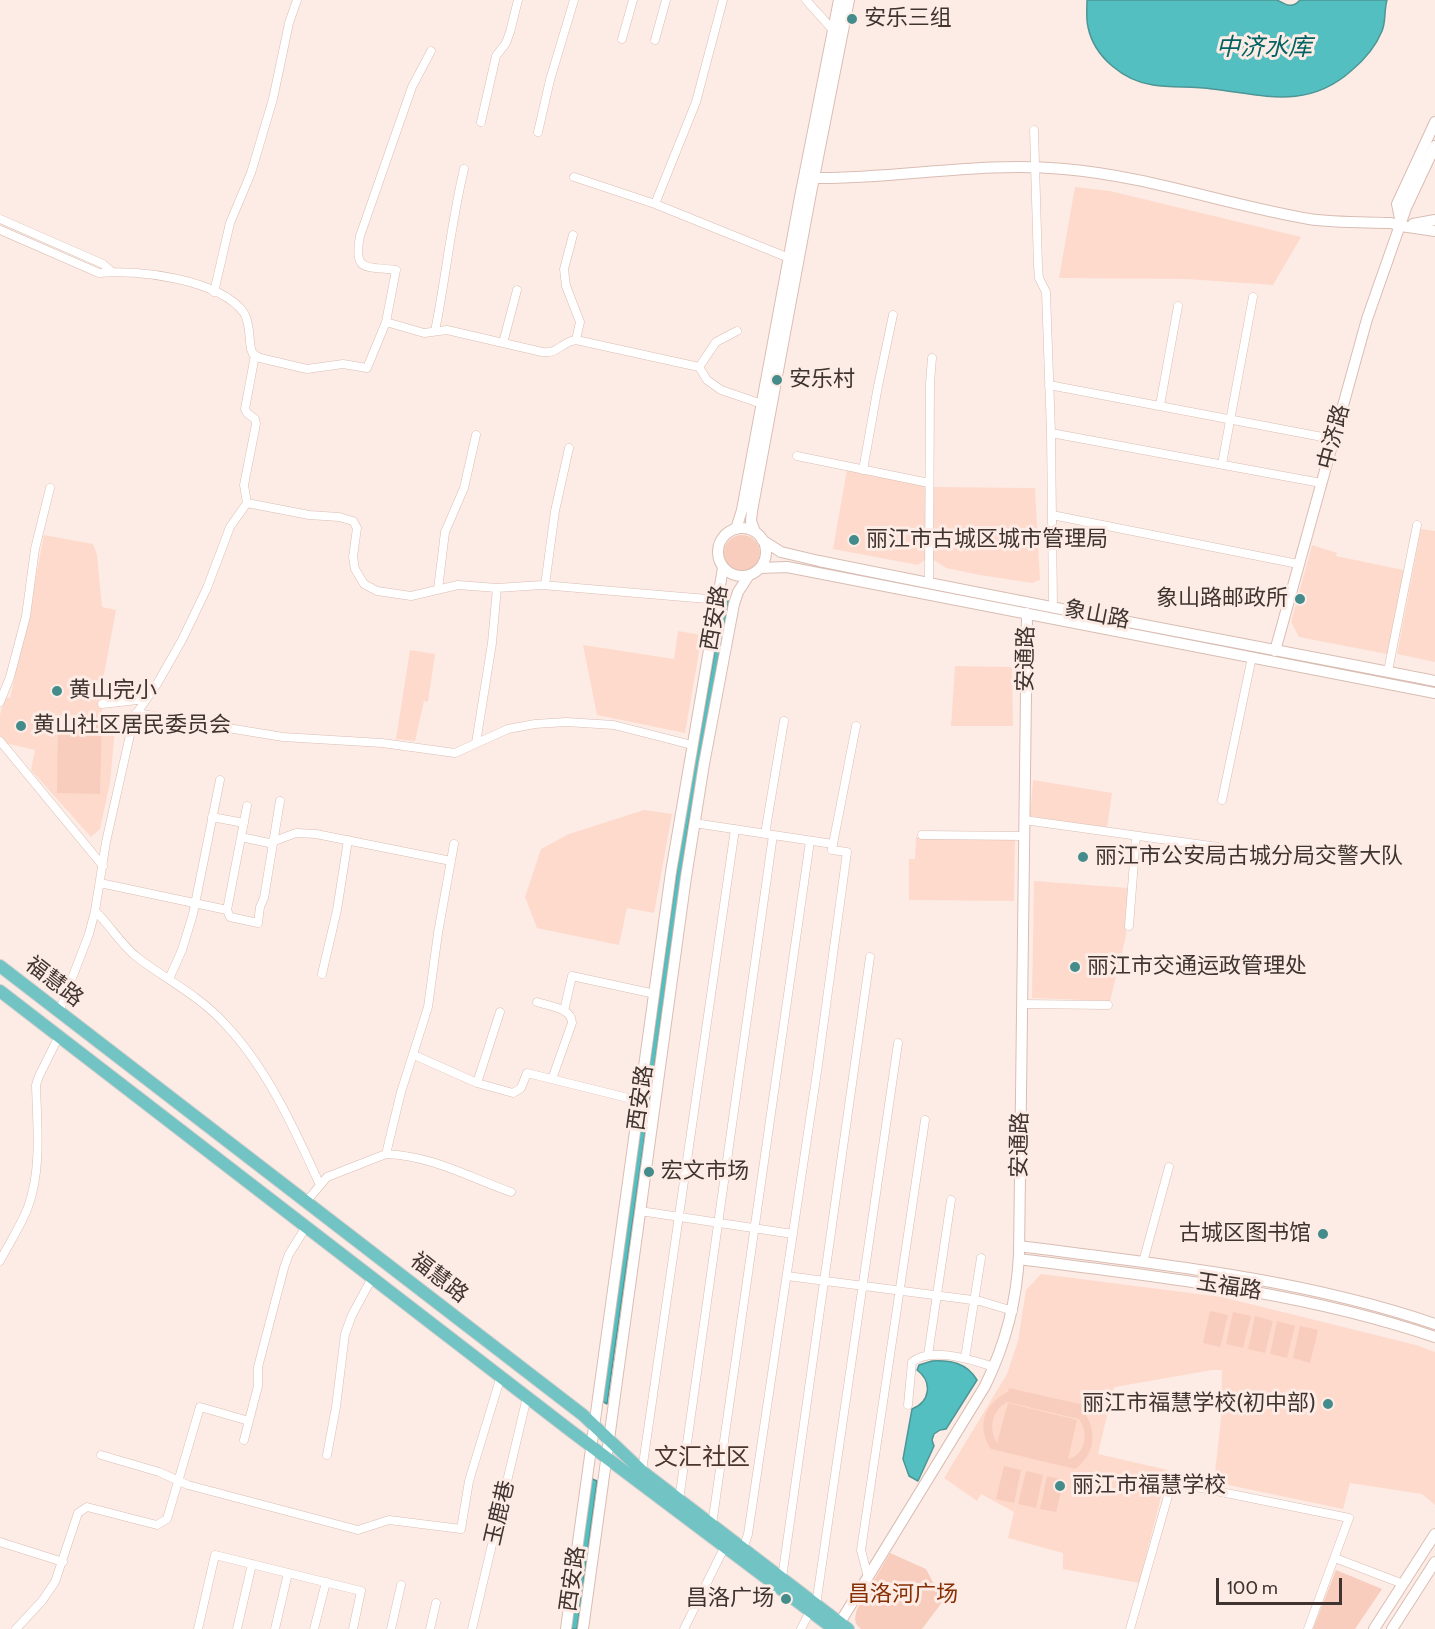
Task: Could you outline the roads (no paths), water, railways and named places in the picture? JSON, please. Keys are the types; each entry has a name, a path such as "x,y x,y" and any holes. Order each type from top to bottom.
{"main road":[{"name":"福慧路","path":"0,966 573,1408 642,1472 782,1578 813,1608"},
{"name":"福慧路","path":"0,991 527,1397 725,1546 840,1627"}],"street":[{"path":"214,292 230,223 251,173 273,99 289,23 297,0"},
{"path":"481,122 496,56 506,43 518,0"},
{"path":"538,132 550,80 574,0"},
{"path":"622,39 633,0"},
{"path":"655,40 666,0"},
{"path":"655,204 696,102 723,0"},
{"path":"806,0 835,37"},
{"path":"736,529 767,406 814,178 839,0"},
{"path":"759,536 746,529 736,529 723,537 718,546 718,558 723,568 738,576 750,575 760,568 766,554 759,536 751,516 789,258 835,37 849,0"},
{"path":"0,230 99,273 161,276 214,292 245,314 251,350 255,355 307,369 343,364 367,368 386,322 396,270 363,265 357,257 358,247 412,87 431,51"},
{"name":"中济路","path":"1401,226 1397,204 1435,122"},
{"path":"1034,130 1038,266 1046,292 1051,433 1053,606"},
{"name":"中济路","path":"1275,651 1367,320 1407,208 1435,146"},
{"path":"814,178 1035,167 1118,176 1310,219 1391,223 1435,231"},
{"path":"435,331 446,277 453,213 464,169"},
{"path":"574,177 655,204 789,258"},
{"path":"0,219 103,264 112,272"},
{"path":"1401,226 1435,220"},
{"path":"573,235 564,269 566,286 580,322 576,340"},
{"path":"503,343 517,290"},
{"path":"1222,464 1253,297"},
{"path":"1160,405 1178,306"},
{"path":"863,470 893,315"},
{"path":"386,322 424,333 447,330 550,353 567,342 576,340 699,367 713,385 767,406"},
{"path":"699,367 716,342 737,331"},
{"path":"59,1012 89,934 95,911 106,842 136,713 158,684 182,640 207,588 230,526 247,503 244,485 256,424 255,419 247,413 245,408 255,355"},
{"path":"929,582 932,358"},
{"path":"1049,385 1333,439"},
{"path":"1051,433 1321,483"},
{"path":"438,589 445,532 464,488 476,435"},
{"path":"545,585 555,511 569,448"},
{"path":"797,456 929,483"},
{"path":"0,702 10,677 26,616 35,549 50,488"},
{"path":"247,503 309,515 339,516 353,521 357,528 353,564 364,584 377,591 409,596 458,585 497,588 545,585 719,600"},
{"path":"1052,515 1298,564"},
{"path":"1388,671 1417,525"},
{"name":"象山路","path":"759,536 775,549 792,556 1435,681"},
{"name":"象山路","path":"760,568 787,567 1435,693"},
{"name":"西安路","path":"566,1629 671,872 723,568"},
{"name":"西安路","path":"583,1629 694,823 734,604 738,592 750,575"},
{"path":"476,743 492,643 497,588"},
{"name":"安通路","path":"840,1627 868,1577 977,1400 994,1367 1013,1311 1019,1246 1027,613"},
{"path":"1222,800 1252,657"},
{"path":"102,704 146,699"},
{"path":"136,713 283,736 382,743 455,753 496,733 551,722 614,725 692,745"},
{"path":"679,1500 784,721"},
{"path":"743,1549 748,1534 787,1276 847,852 832,850 855,726"},
{"path":"0,741 103,866"},
{"path":"169,978 182,950 195,904 220,780"},
{"path":"247,806 227,910 230,917 258,923 280,801"},
{"path":"212,817 244,823"},
{"path":"1024,820 1218,848"},
{"path":"694,823 833,844"},
{"path":"642,1472 735,829"},
{"path":"241,837 273,842 296,833 316,834 451,861"},
{"path":"922,835 1024,836"},
{"path":"1129,926 1136,836"},
{"path":"322,975 337,910 348,840"},
{"path":"712,1525 810,840"},
{"path":"386,1154 401,1092 428,1007 454,844"},
{"path":"100,883 227,910"},
{"path":"95,911 131,952 203,1003 243,1045 296,1131 320,1185"},
{"path":"782,1578 870,957"},
{"path":"564,1011 572,976 655,993"},
{"path":"537,1002 571,1014 573,1020 552,1079"},
{"path":"1022,1004 1108,1005"},
{"path":"477,1083 500,1012"},
{"path":"0,1261 24,1216 31,1196 37,1168 36,1085 59,1036"},
{"path":"801,1629 813,1608 897,1043"},
{"path":"414,1055 477,1083 513,1094 521,1088 527,1073 640,1101"},
{"path":"868,1577 861,1551 925,1120"},
{"path":"306,1202 327,1178 386,1154 426,1159 511,1192"},
{"path":"1143,1262 1169,1167"},
{"path":"928,1354 951,1200"},
{"path":"640,1211 793,1234"},
{"path":"244,1440 258,1386 258,1367 284,1268 289,1254 306,1227"},
{"name":"玉福路","path":"1019,1246 1259,1279 1362,1301 1435,1324"},
{"path":"965,1358 981,1258"},
{"name":"玉福路","path":"1018,1259 1257,1291 1359,1313 1435,1337"},
{"path":"787,1276 975,1300 1013,1311"},
{"path":"327,1455 336,1407 345,1334 352,1315 372,1278"},
{"path":"908,1405 912,1362 920,1356 928,1354 965,1358 994,1367"},
{"path":"101,1455 179,1480 358,1530 389,1520 461,1529 469,1481 501,1376"},
{"name":"玉鹿巷","path":"472,1629 527,1397"},
{"path":"16,1629 49,1592 63,1562 78,1513 82,1509 87,1507 160,1524 167,1519 200,1407 249,1420"},
{"path":"1130,1629 1172,1482 1350,1518 1308,1629"},
{"path":"1374,1629 1435,1534"},
{"path":"0,1542 63,1562"},
{"path":"684,1629 725,1546"},
{"path":"198,1629 215,1555 361,1591 352,1629"},
{"path":"1335,1558 1403,1584"},
{"path":"1392,1629 1435,1562"},
{"path":"237,1629 252,1564"},
{"path":"275,1629 288,1573"},
{"path":"314,1629 326,1582"},
{"path":"391,1629 400,1585"},
{"path":"430,1629 436,1603"}],"water":[{"name":"中济水库","path":"1087,0 1277,0 1286,5 1292,5 1300,0 1387,0 1382,31 1369,53 1356,67 1335,83 1318,91 1284,97 1205,88 1160,86 1142,83 1131,78 1112,66 1091,38 1087,24"},
{"path":"724,600 729,601 688,828 607,1404 602,1401 683,827"},
{"path":"932,1361 946,1361 963,1366 977,1380 946,1429 934,1434 932,1440 934,1446 918,1481 909,1476 903,1459 912,1409 923,1402 927,1391 926,1380 917,1370 919,1365"},
{"path":"590,1478 597,1481 577,1629 569,1629"}],"place":[{"name":"安乐三组","path":"852,19"},
{"name":"安乐村","path":"777,380"},
{"name":"丽江市古城区城市管理局","path":"854,540"},
{"name":"象山路邮政所","path":"1300,599"},
{"name":"黄山完小","path":"57,691"},
{"name":"黄山社区居民委员会","path":"21,726"},
{"name":"丽江市公安局古城分局交警大队","path":"1083,857"},
{"name":"丽江市交通运政管理处","path":"1075,967"},
{"name":"宏文市场","path":"649,1172"},
{"name":"古城区图书馆","path":"1323,1234"},
{"name":"丽江市福慧学校(初中部)","path":"1328,1404"},
{"name":"丽江市福慧学校","path":"1060,1486"},
{"name":"昌洛广场","path":"786,1599"}],"district":[{"name":"文汇社区","path":"702,1458"}],"park label":[{"name":"昌洛河广场","path":"903,1595"}]}
